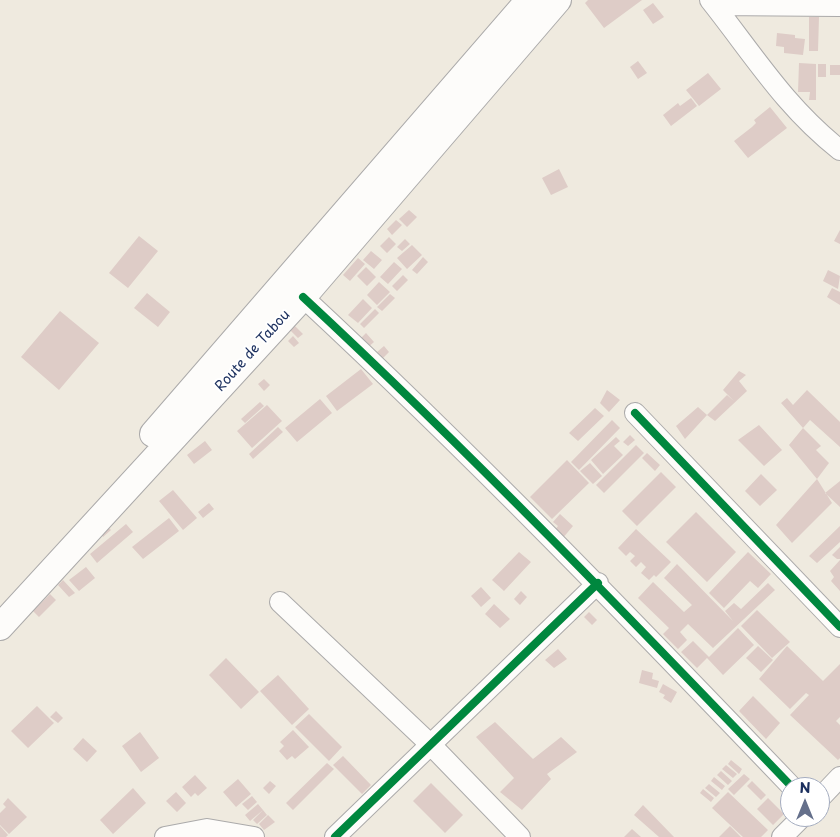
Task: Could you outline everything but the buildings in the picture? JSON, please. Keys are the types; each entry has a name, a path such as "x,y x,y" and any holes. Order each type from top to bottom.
{"main road":[{"name":"Route de Tabou","path":"0,603 100,496 529,0"},
{"name":"Route de Tabou","path":"0,627 302,297 558,0"}],"street":[{"path":"712,3 840,6"},
{"path":"712,3 783,97 813,129 840,150"},
{"path":"813,129 840,129"},
{"path":"302,297 368,358 598,584 782,777"},
{"path":"635,413 840,628"},
{"path":"335,837 598,584"},
{"path":"280,602 431,745 520,837"},
{"path":"830,788 840,777"},
{"path":"782,837 792,827"},
{"path":"165,837 207,829 254,837"}],"cycle path":[{"path":"303,297 490,477 612,600 782,777"},
{"path":"635,413 840,627"},
{"path":"335,837 598,583"}]}
